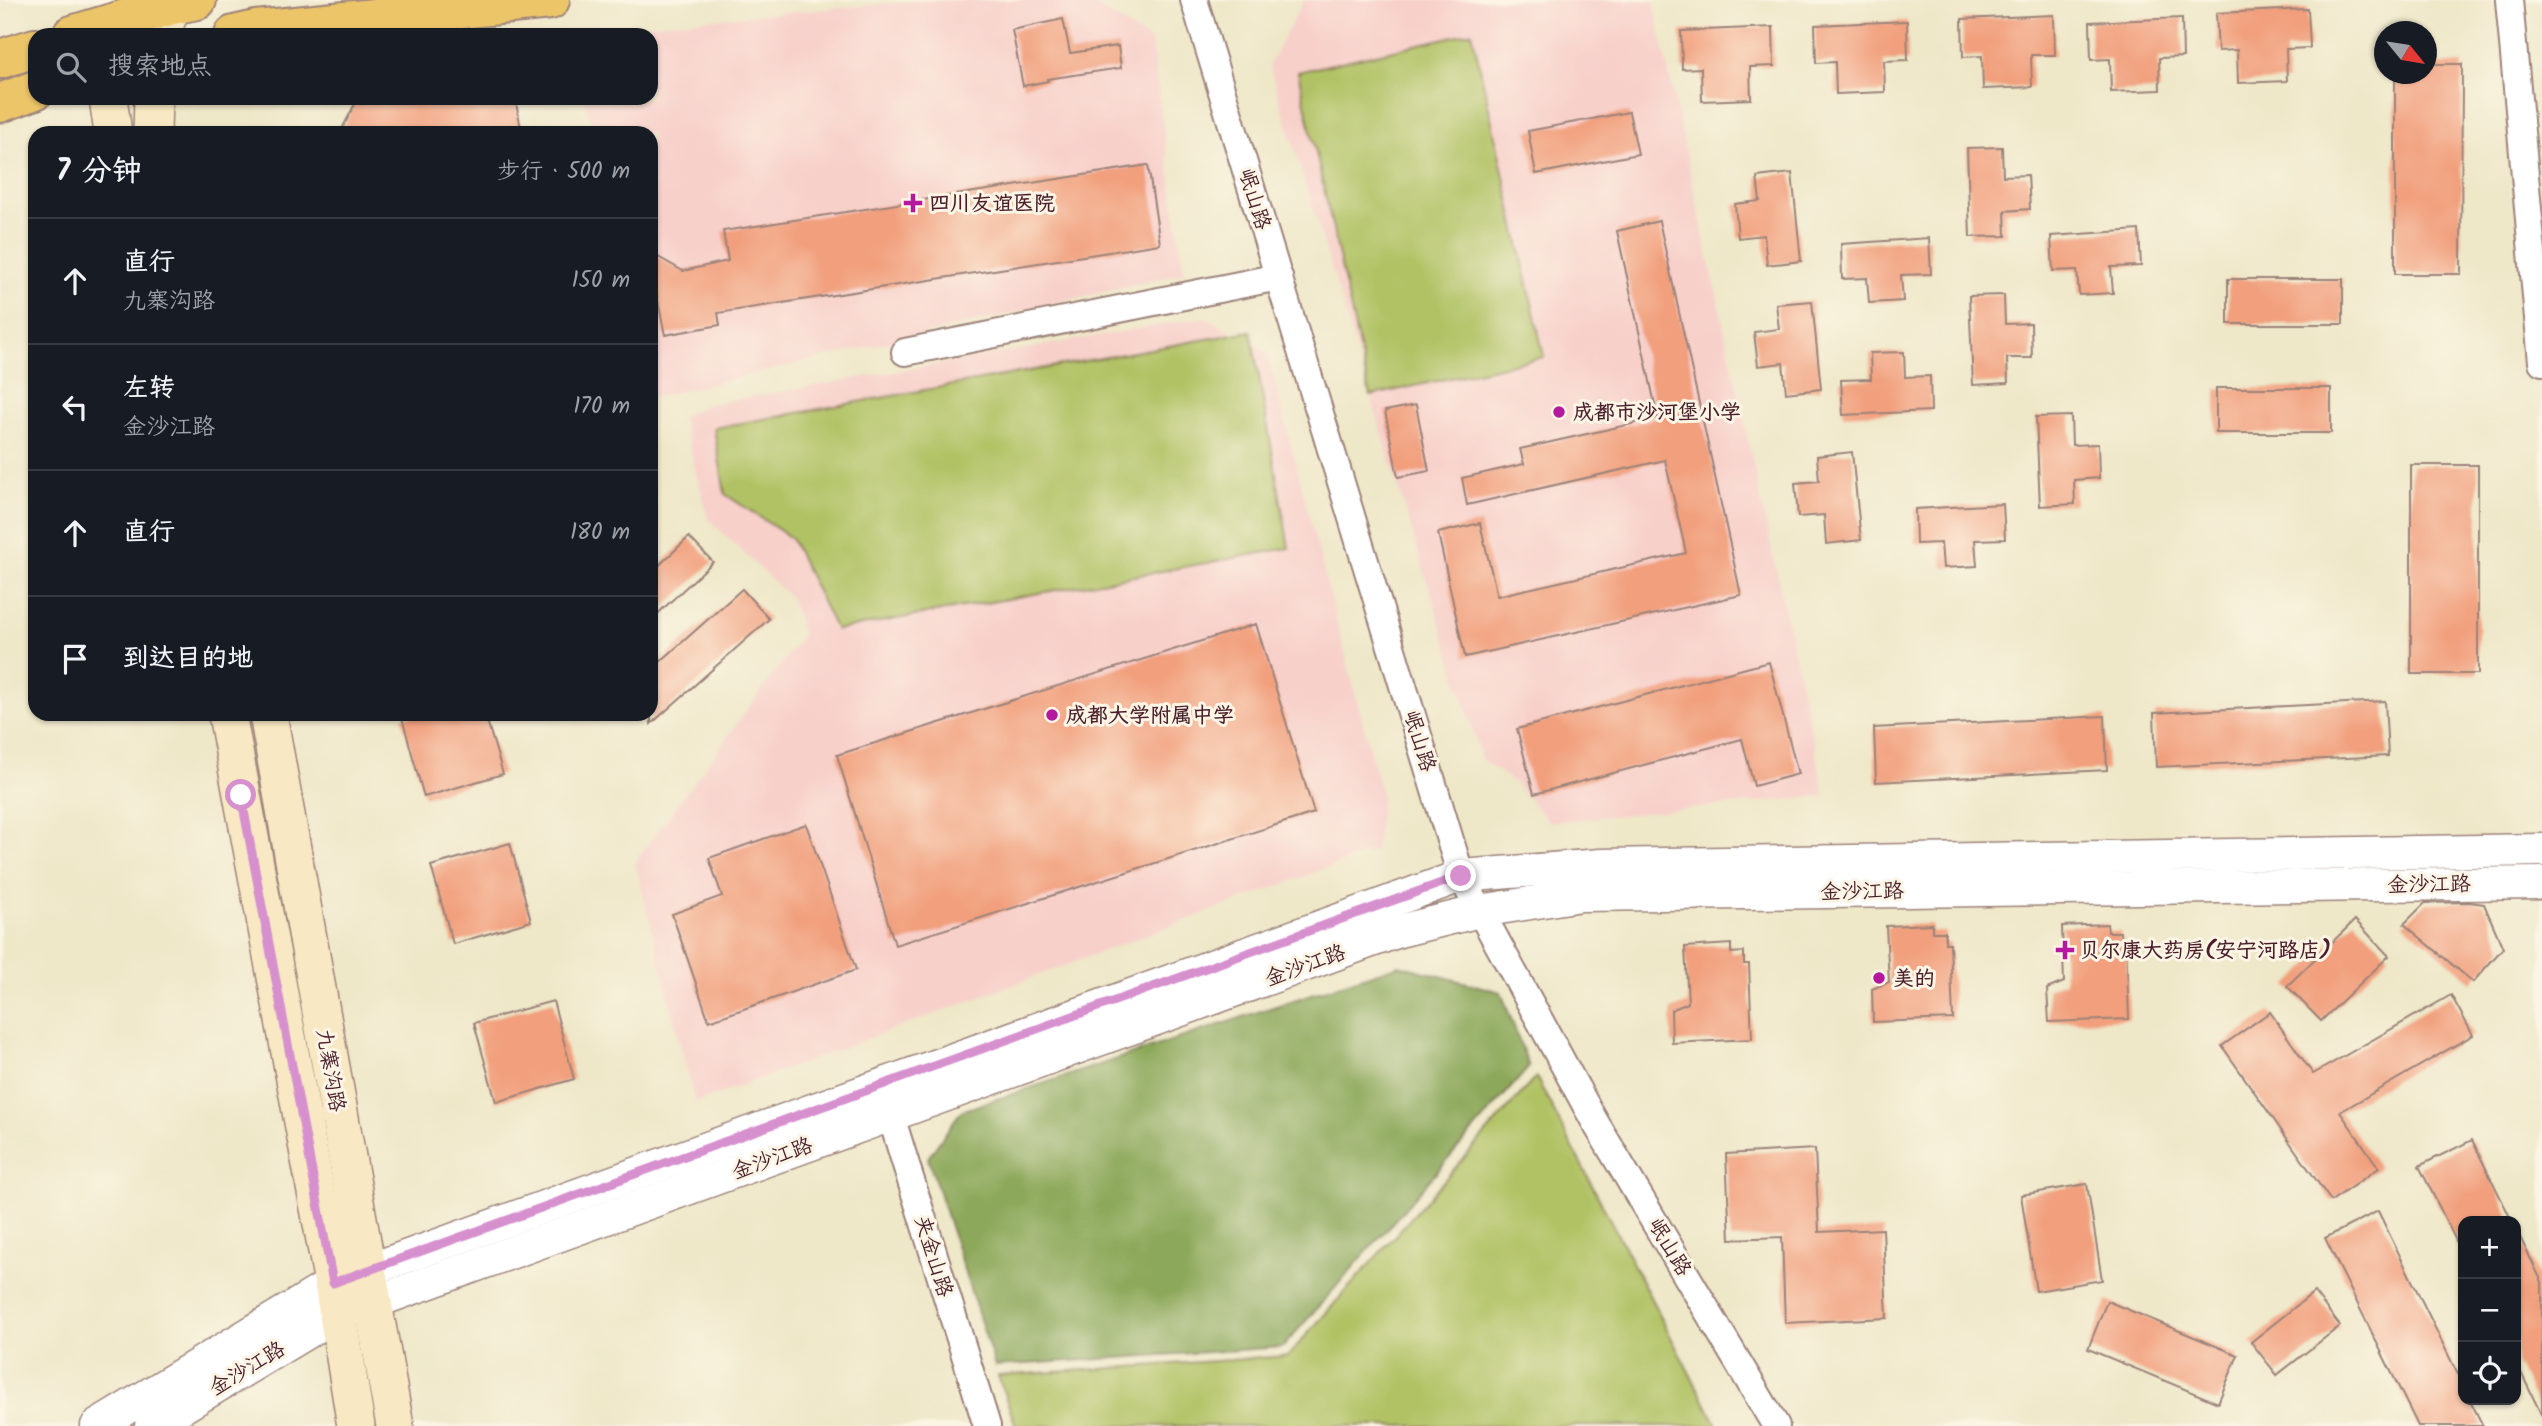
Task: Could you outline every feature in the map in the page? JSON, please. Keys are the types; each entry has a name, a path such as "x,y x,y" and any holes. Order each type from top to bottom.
{"main road":[{"path":"276,28 550,0"},
{"path":"92,28 117,19 176,10"},
{"path":"0,60 28,50"},
{"path":"0,103 28,93"},
{"path":"109,105 112,126"},
{"path":"152,126 153,105"},
{"name":"九寨沟路","path":"228,721 335,1298 356,1426"},
{"name":"九寨沟路","path":"269,721 394,1426"}],"street":[{"name":"岷山路","path":"1194,0 1461,876 1595,1122 1776,1426"},
{"path":"2509,0 2542,362"},
{"path":"905,352 1279,277"},
{"path":"886,1101 1461,876 1601,865 2542,850"},
{"name":"金沙江路","path":"97,1426 335,1298 886,1101 1399,931 1480,911 1581,895 2542,883"},
{"name":"夹金山路","path":"886,1101 987,1426"},
{"name":"金沙江路","path":"151,1426 335,1298"}],"shaded area":[{"name":"四川友谊医院","path":"931,0 1088,0 1151,41 1184,273 658,396 658,126 593,126 585,105 658,105 658,28 608,28"},
{"name":"成都市沙河堡小学","path":"1304,0 1653,0 1825,796 1549,822 1515,783 1482,760 1269,65"},
{"name":"成都大学附属中学","path":"1206,317 1267,352 1382,797 1375,850 695,1103 635,862 803,634 790,597 708,519 682,417 705,405"}],"green space":[{"path":"1472,32 1544,357 1370,396 1298,72"},
{"path":"1251,331 1289,548 836,630 791,538 725,494 714,428"},
{"path":"1399,965 1501,992 1529,1067 1283,1347 995,1366 928,1158 961,1111"},
{"path":"1536,1077 1717,1426 1016,1426 998,1376 1288,1356"}],"building":[{"path":"2308,9 2310,48 2286,49 2287,81 2238,83 2237,50 2218,51 2216,13"},
{"path":"2054,15 2055,55 2031,55 2032,87 1983,89 1982,56 1963,57 1962,19"},
{"path":"2182,18 2183,57 2159,58 2160,90 2111,92 2110,59 2091,60 2090,22"},
{"path":"1063,19 1070,53 1118,46 1121,68 1047,79 1048,81 1023,86 1012,30"},
{"path":"1907,21 1908,60 1884,61 1885,92 1836,94 1835,62 1816,63 1815,25"},
{"path":"1773,27 1774,66 1750,67 1751,99 1702,101 1701,68 1682,69 1681,31"},
{"path":"2437,64 2462,64 2461,274 2395,274 2395,84 2437,84"},
{"path":"354,105 516,105 521,126 344,126"},
{"path":"1629,112 1638,154 1536,174 1528,131"},
{"path":"2002,147 2003,176 2028,175 2030,209 2005,211 2006,236 1970,237 1967,148"},
{"path":"1148,165 1160,244 718,313 720,325 665,335 658,301 658,257 683,271 728,261 723,231"},
{"path":"1792,173 1801,261 1767,265 1764,235 1738,238 1735,204 1760,201 1757,177"},
{"path":"1659,221 1741,595 1465,657 1438,533 1480,523 1497,596 1686,553 1665,460 1467,505 1462,478 1524,464 1520,449 1658,418 1617,231"},
{"path":"2139,230 2141,266 2111,267 2113,293 2079,295 2077,270 2053,271 2051,236"},
{"path":"1929,238 1931,274 1901,275 1903,301 1869,303 1867,278 1842,279 1841,244"},
{"path":"2228,279 2343,279 2343,324 2228,324"},
{"path":"2004,295 2005,324 2031,323 2032,358 2007,358 2008,383 1973,385 1969,296"},
{"path":"1812,301 1821,389 1786,393 1783,363 1758,366 1754,332 1779,329 1776,304"},
{"path":"1904,352 1905,377 1930,376 1931,411 1843,415 1841,380 1871,379 1870,353"},
{"path":"2216,388 2331,388 2331,433 2216,433"},
{"path":"1416,405 1429,471 1398,477 1385,411"},
{"path":"2071,416 2072,445 2098,444 2099,478 2074,480 2075,504 2040,506 2036,417"},
{"path":"1852,452 1861,540 1826,544 1824,515 1798,517 1795,483 1819,481 1817,456"},
{"path":"2411,465 2478,465 2478,674 2411,674"},
{"path":"2003,504 2005,539 1975,540 1977,566 1943,568 1941,543 1916,544 1915,509"},
{"path":"689,537 713,562 658,613 658,566"},
{"path":"742,589 769,619 658,718 658,664"},
{"path":"1256,624 1314,813 895,945 837,755"},
{"path":"1769,662 1798,774 1754,786 1742,739 1534,794 1517,729"},
{"path":"2385,701 2388,756 2156,767 2154,713"},
{"path":"2105,716 2107,770 1876,782 1874,728"},
{"path":"403,721 487,721 503,774 424,797"},
{"path":"806,824 856,970 709,1021 672,914 722,896 709,858"},
{"path":"510,843 531,921 453,944 431,866"},
{"path":"2425,903 2484,904 2503,948 2473,982 2404,924"},
{"path":"2355,920 2389,956 2321,1021 2287,986"},
{"path":"1932,924 1932,932 1945,932 1945,943 1950,943 1953,1019 1873,1022 1872,989 1889,982 1886,926"},
{"path":"2107,924 2108,932 2120,932 2121,944 2126,943 2129,1019 2049,1022 2047,989 2064,982 2062,926"},
{"path":"1731,944 1731,953 1744,952 1744,964 1749,964 1752,1039 1672,1043 1671,1010 1688,1003 1685,947"},
{"path":"2451,995 2473,1035 2340,1112 2379,1168 2331,1201 2222,1046 2270,1012 2313,1074"},
{"path":"553,1001 574,1079 496,1102 474,1023"},
{"path":"2472,1140 2510,1216 2458,1216 2458,1245 2419,1166"},
{"path":"1815,1149 1819,1232 1883,1229 1887,1318 1785,1323 1782,1237 1730,1239 1726,1154"},
{"path":"2087,1184 2102,1280 2036,1291 2021,1195"},
{"path":"2378,1211 2458,1375 2458,1405 2472,1405 2483,1426 2418,1426 2325,1238"},
{"path":"2521,1239 2542,1282 2542,1416 2521,1372"},
{"path":"2314,1292 2340,1326 2277,1375 2251,1342"},
{"path":"2107,1301 2238,1355 2218,1403 2088,1349"}],"place":[{"name":"四川友谊医院","path":"913,203"},
{"name":"成都市沙河堡小学","path":"1559,412"},
{"name":"成都大学附属中学","path":"1052,715"},
{"name":"贝尔康大药房(安宁河路店)","path":"2065,950"},
{"name":"美的","path":"1879,978"}],"route":[{"path":"241,795 333,1283 1461,876"}]}
